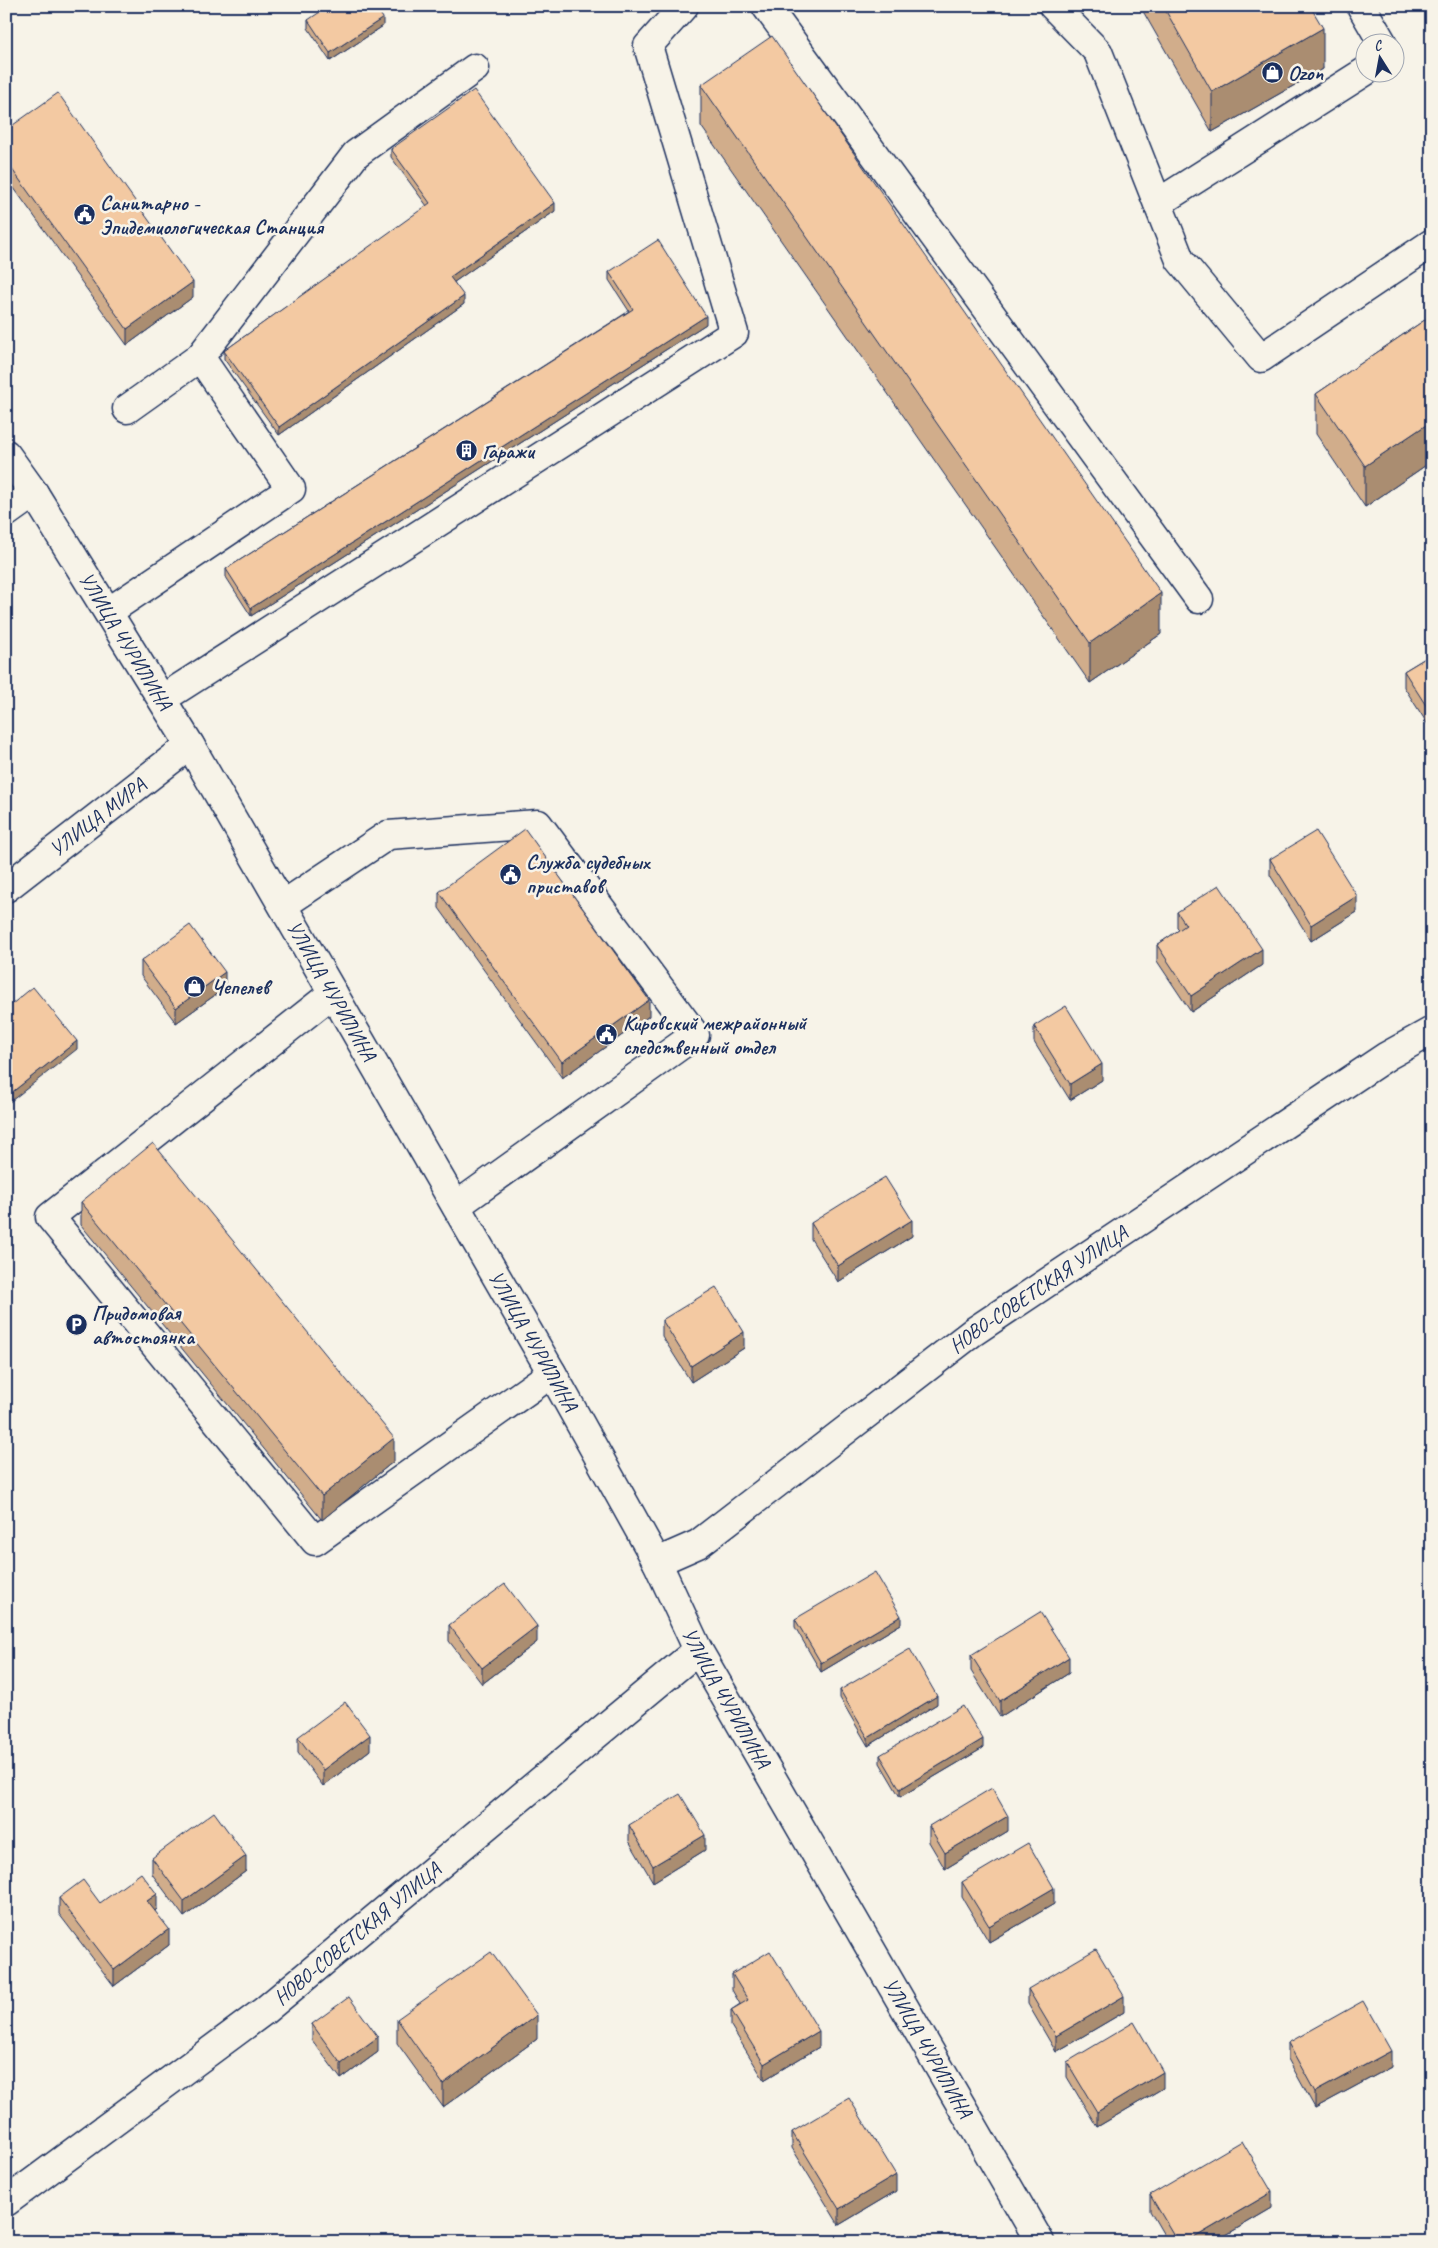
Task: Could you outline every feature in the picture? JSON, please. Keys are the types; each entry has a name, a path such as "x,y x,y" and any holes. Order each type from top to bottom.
{"street":[{"path":"162,698 734,333 648,46 684,6"},
{"path":"766,6 1199,599"},
{"path":"1053,6 1098,52 1180,260 1261,358 1432,243"},
{"path":"1361,6 1376,32"},
{"path":"127,409 200,357 356,154 475,68"},
{"path":"1158,203 1356,77"},
{"path":"108,612 291,489 200,357"},
{"name":"УЛИЦА ЧУРИЛИНА","path":"6,454 34,493 162,698 283,905 552,1373 657,1562 698,1650 1040,2242"},
{"path":"6,513 34,493"},
{"name":"УЛИЦА МИРА","path":"6,888 190,745"},
{"path":"283,905 388,835 538,824 695,1036 456,1206"},
{"path":"333,993 50,1217 315,1541 552,1373"},
{"name":"НОВО-СОВЕТСКАЯ УЛИЦА","path":"657,1562 698,1544 973,1332 1387,1056 1432,1031"},
{"name":"НОВО-СОВЕТСКАЯ УЛИЦА","path":"6,2202 264,2011 698,1650"}],"building":[{"path":"329,6 375,6 383,18 330,53 308,20"},
{"path":"1163,6 1310,6 1323,28 1212,92"},
{"path":"772,36 1161,593 1090,643 701,85"},
{"path":"474,90 555,203 450,277 464,296 279,427 224,351 430,203 391,149"},
{"name":"Санитарно - Эпидемиологическая Станция","path":"58,93 193,282 127,329 6,161 6,130"},
{"name":"Гаражи","path":"658,240 706,316 251,608 226,569 633,309 609,272"},
{"path":"1432,315 1432,421 1365,466 1316,394"},
{"path":"1432,654 1432,715 1404,671"},
{"path":"525,829 649,1000 562,1062 439,892"},
{"path":"1316,831 1357,896 1311,925 1270,859"},
{"path":"1219,885 1262,949 1191,996 1157,945 1186,925 1177,912"},
{"path":"190,925 225,972 176,1008 141,961"},
{"path":"33,987 77,1041 6,1097 6,1009"},
{"path":"1066,1006 1102,1064 1070,1084 1034,1026"},
{"path":"153,1143 394,1438 322,1496 81,1202"},
{"path":"885,1177 912,1220 838,1266 811,1223"},
{"path":"716,1287 744,1332 691,1366 662,1320"},
{"path":"875,1572 901,1616 821,1663 795,1619"},
{"path":"505,1584 537,1626 482,1668 449,1625"},
{"path":"1040,1612 1069,1657 1000,1701 971,1655"},
{"path":"910,1649 937,1696 868,1738 840,1690"},
{"path":"345,1702 370,1735 323,1770 298,1737"},
{"path":"963,1706 983,1739 900,1789 880,1755"},
{"path":"992,1788 1008,1816 945,1853 929,1826"},
{"path":"680,1794 705,1835 653,1866 629,1825"},
{"path":"214,1812 246,1856 184,1901 152,1858"},
{"path":"1028,1843 1054,1888 989,1926 962,1882"},
{"path":"141,1873 157,1894 147,1901 169,1929 114,1970 59,1898 83,1880 100,1903"},
{"path":"1096,1949 1124,1996 1056,2036 1028,1989"},
{"path":"770,1951 819,2031 764,2064 731,2010 748,2000 732,1974"},
{"path":"491,1952 537,2015 443,2084 397,2019"},
{"path":"349,1997 378,2037 341,2064 312,2024"},
{"path":"1363,2001 1391,2051 1315,2092 1288,2043"},
{"path":"1134,2022 1163,2072 1097,2112 1067,2062"},
{"path":"849,2098 896,2175 839,2209 792,2132"},
{"path":"1242,2141 1272,2192 1187,2242 1178,2242 1150,2195"}],"place":[{"name":"Ozon","path":"1272,73"},
{"name":"Санитарно - Эпидемиологическая Станция","path":"84,215"},
{"name":"Гаражи","path":"466,451"},
{"name":"Служба судебных приставов","path":"510,874"},
{"name":"Чепелев","path":"195,987"},
{"name":"Кировский межрайонный следственный отдел","path":"607,1035"},
{"name":"Придомовая автостоянка","path":"76,1325"}]}
